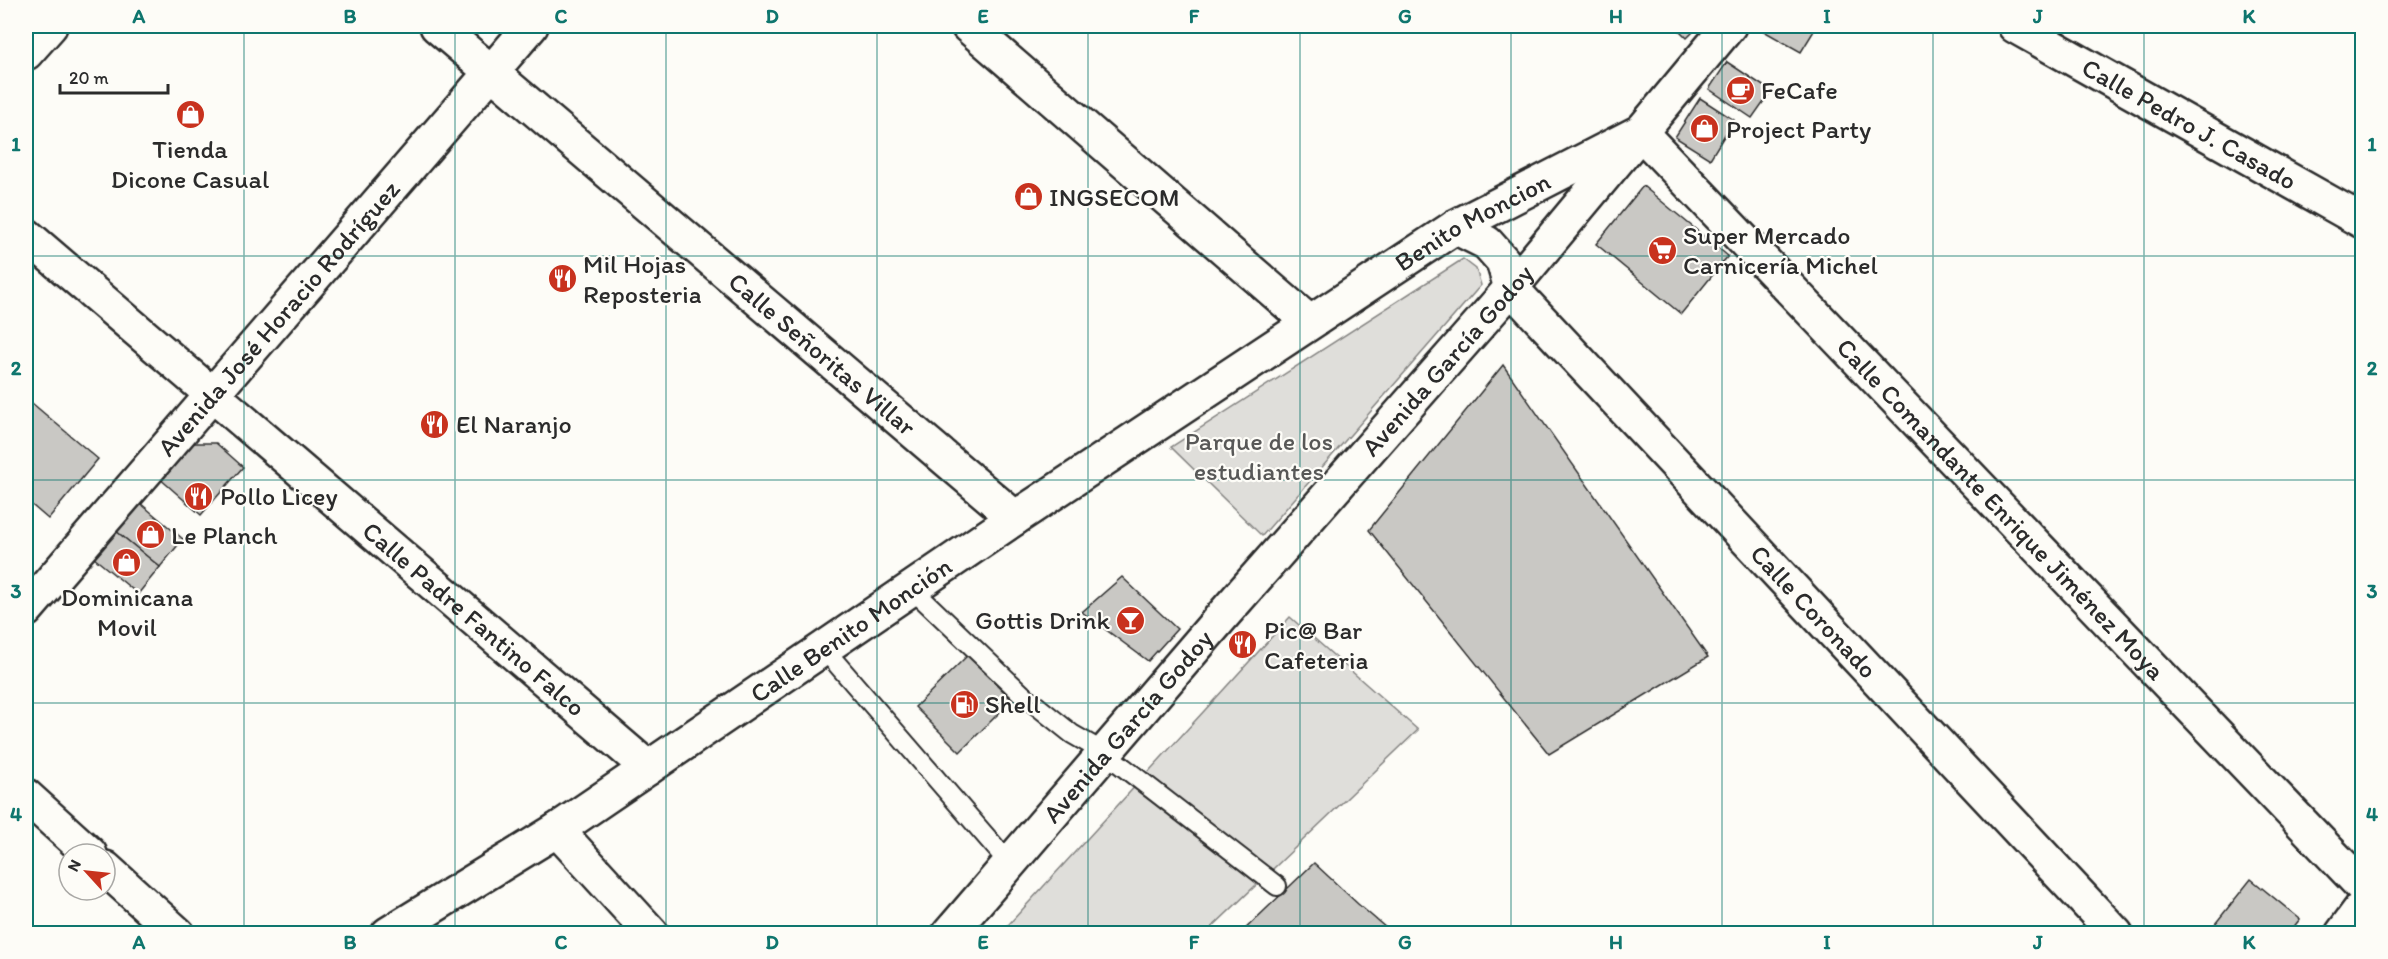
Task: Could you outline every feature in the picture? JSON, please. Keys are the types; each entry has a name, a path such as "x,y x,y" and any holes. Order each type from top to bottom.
{"street":[{"path":"26,53 50,26"},
{"name":"Calle Señoritas Villar","path":"437,26 1015,518"},
{"name":"Avenida José Horacio Rodríguez","path":"26,610 210,394 531,26"},
{"path":"968,26 1309,321"},
{"name":"Avenida García Godoy","path":"949,933 1511,288 1729,26"},
{"name":"Calle Pedro J. Casado","path":"2015,26 2362,221"},
{"name":"Benito Moncion","path":"1309,321 1455,227 1640,132"},
{"name":"Calle Comandante Enrique Jiménez Moya","path":"1640,132 2362,886"},
{"path":"1455,227 1487,243 1503,261 1511,288"},
{"name":"Calle Padre Fantino Falco","path":"26,235 648,768"},
{"name":"Calle Coronado","path":"1511,288 2116,933"},
{"name":"Calle Benito Monción","path":"388,933 557,830 1309,321"},
{"path":"26,796 77,842"},
{"path":"557,830 652,933"},
{"path":"117,879 178,933"},
{"path":"2342,933 2362,907"}],"lane":[{"path":"912,588 1022,694 1072,734 1105,753 1277,886"},
{"path":"824,649 1009,863"}],"green space":[{"name":"Parque de los estudiantes","path":"1463,259 1476,269 1481,285 1262,536 1171,447"},
{"path":"1290,617 1418,730 1206,933 1000,934"}],"building":[{"path":"1675,26 1699,26 1687,38"},
{"path":"1765,26 1817,26 1801,52 1762,30"},
{"name":"FeCafe","path":"1727,62 1771,91 1752,118 1709,89"},
{"name":"Project Party","path":"1700,98 1734,120 1710,159 1675,137"},
{"name":"Super Mercado Carnicería Michel","path":"1643,186 1728,256 1681,314 1596,244"},
{"path":"1503,365 1708,657 1549,754 1369,530"},
{"path":"26,398 98,459 48,519 26,500"},
{"name":"Pollo Licey","path":"187,443 216,443 243,467 201,515 158,477"},
{"name":"Le Planch","path":"140,503 183,539 160,567 116,531"},
{"name":"Dominicana Movil","path":"116,531 160,567 138,594 94,558"},
{"name":"Gottis Drink","path":"1122,577 1177,629 1148,661 1082,612"},
{"name":"Shell","path":"968,655 1012,700 960,752 915,707"},
{"path":"1314,863 1358,904 1393,934 1240,934"},
{"path":"2251,879 2300,919 2288,934 2207,934"}],"place":[{"name":"FeCafe","path":"1740,90"},
{"name":"Tienda Dicone Casual","path":"190,115"},
{"name":"Project Party","path":"1705,129"},
{"name":"INGSECOM","path":"1028,197"},
{"name":"Super Mercado Carnicería Michel","path":"1662,250"},
{"name":"Mil Hojas Reposteria","path":"562,279"},
{"name":"El Naranjo","path":"435,424"},
{"name":"Pollo Licey","path":"199,496"},
{"name":"Le Planch","path":"150,535"},
{"name":"Dominicana Movil","path":"127,563"},
{"name":"Gottis Drink","path":"1131,620"},
{"name":"Pic@ Bar Cafeteria","path":"1243,645"},
{"name":"Shell","path":"964,704"}]}
